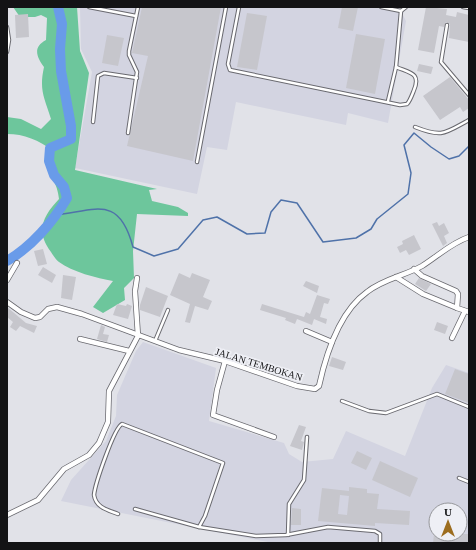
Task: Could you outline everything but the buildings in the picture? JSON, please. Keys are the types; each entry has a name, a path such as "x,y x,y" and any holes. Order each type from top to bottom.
{"street":[{"name":"JALAN TEMBOKAN","path":"7,302 21,312 35,318 40,317 48,309 57,307 82,314 190,354 226,360 297,386 315,389 319,386 326,353 356,302 366,292 396,277 417,271 458,242 469,237"},
{"path":"7,280 17,263"},
{"path":"417,271 456,291 458,294 458,308"},
{"path":"396,277 423,294 467,312 452,338"},
{"path":"7,515 38,500 60,473 70,464 89,455 103,437 108,422 107,405 109,391 138,336 135,291 137,278"},
{"path":"306,331 332,342"},
{"path":"80,339 129,351"},
{"path":"226,360 214,404 213,415 274,437"}],"lane":[{"path":"89,7 136,16"},
{"path":"128,133 137,78 136,68 129,55 129,51 138,7"},
{"path":"197,162 226,7"},
{"path":"240,7 228,64 230,70 388,102 407,104 417,82 417,78 414,74 396,67"},
{"path":"381,7 401,11"},
{"path":"388,102 396,67 401,11 406,7"},
{"path":"463,7 469,8"},
{"path":"447,26 441,62 469,96"},
{"path":"7,27 10,40 7,52"},
{"path":"93,122 98,76 104,73 137,78"},
{"path":"415,127 430,133 441,134 469,120"},
{"path":"155,342 168,310"},
{"path":"342,401 368,411 386,413 420,399 437,394 469,406"},
{"path":"118,514 100,506 95,502 94,495 113,436 118,426 122,424 223,463 205,516 199,527"},
{"path":"288,535 289,504 304,480 307,437"},
{"path":"460,478 469,482"},
{"path":"135,509 199,527 256,536 288,535 328,527 375,531 380,534 380,543"}],"shaded area":[{"path":"80,7 399,7 406,21 388,123 348,113 346,125 236,102 227,150 207,147 197,194 75,168 92,72 81,49"},
{"path":"143,342 216,368 209,421 284,443 289,454 302,462 333,459 346,431 405,456 432,388 446,365 469,373 469,543 273,543 61,501 71,480 106,441 116,416 117,395 136,351"}],"green space":[{"path":"13,7 77,7 80,51 89,73 75,170 157,189 149,190 152,201 178,207 188,213 188,216 137,214 133,251 134,278 124,288 125,300 103,313 93,307 113,281 85,274 64,266 55,257 43,237 42,230 45,218 53,205 59,199 58,191 49,166 53,151 31,138 7,134 7,117 21,119 41,129 51,119 42,88 44,67 37,52 39,46 46,40 47,18 41,15 35,17 20,17"}],"waterway":[{"path":"7,261 25,249 41,233 67,198 64,187 54,175 49,161 50,148 71,139 71,126 61,71 60,49 62,24 58,7"},
{"path":"56,215 95,209 113,213 121,219 133,247 154,256 178,249 203,220 217,217 247,234 265,233 271,212 281,200 297,203 323,242 356,238 371,229 377,219 408,194 411,173 404,145 414,133 449,159 459,156 469,146"}]}
